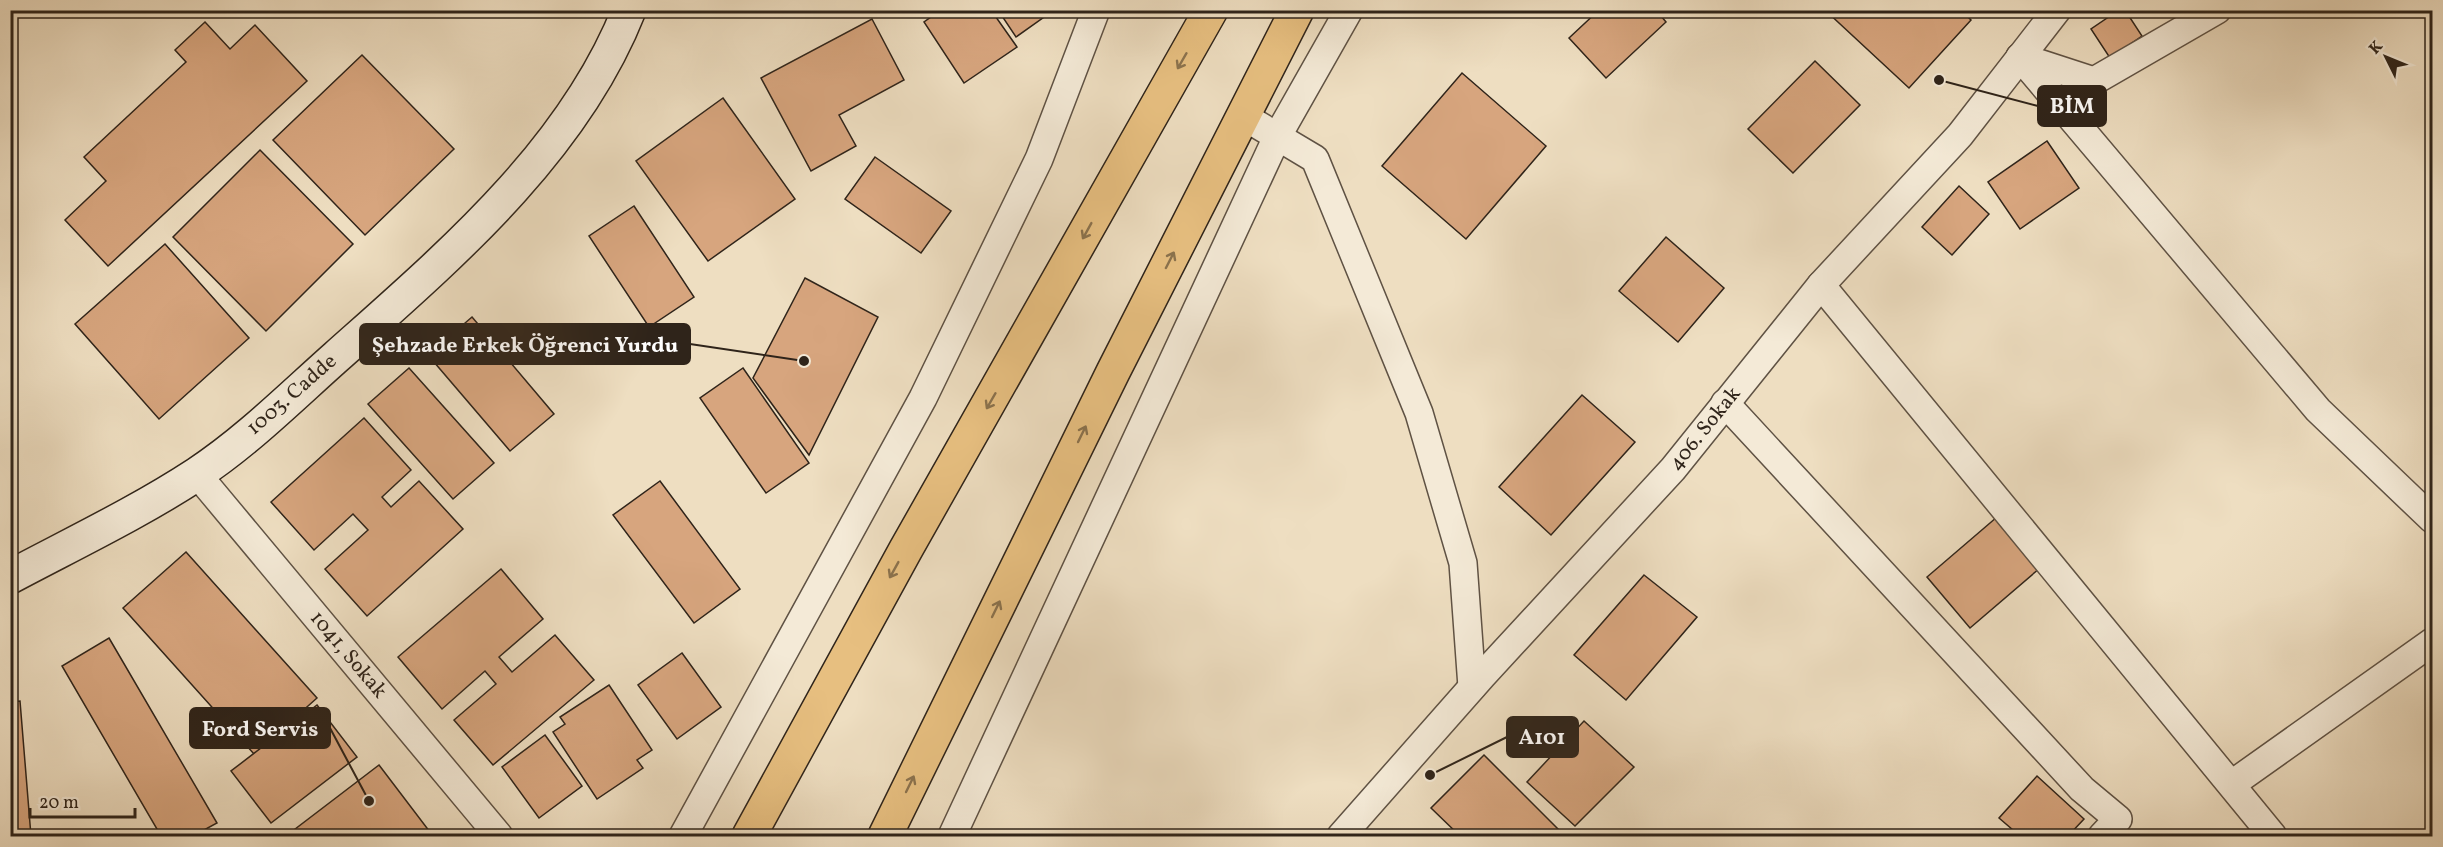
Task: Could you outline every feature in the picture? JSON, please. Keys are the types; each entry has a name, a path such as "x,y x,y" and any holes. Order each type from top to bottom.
{"highway":[{"path":"749,837 906,549 1211,10"},
{"path":"885,837 1113,372 1297,10"}],"main road":[{"name":"1003. Cadde","path":"10,577 197,474 280,407 381,317 535,164 578,107 615,45 629,10"}],"street":[{"path":"683,837 929,388 1039,159 1096,10"},
{"path":"952,837 1277,137 1349,10"},
{"path":"2020,57 2094,81 2217,10"},
{"name":"406. Sokak","path":"1341,837 1472,687 1673,469 1821,285 1960,135 2020,57 2046,15"},
{"path":"2020,57 2319,410 2433,519"},
{"path":"1243,116 1315,159 1419,413 1463,562 1472,687"},
{"path":"1821,285 2232,784 2273,837"},
{"path":"1725,404 2082,789 2118,819 2102,837"},
{"name":"1041, Sokak","path":"197,474 499,837"},
{"path":"2232,784 2433,642"}],"building":[{"path":"941,10 991,10 1017,47 964,83 924,22"},
{"path":"998,10 1054,10 1016,37"},
{"path":"1599,10 1656,10 1666,22 1606,78 1569,38"},
{"path":"1825,10 1961,10 1971,20 1909,88"},
{"path":"2119,10 2125,10 2142,36 2110,58 2091,29"},
{"path":"872,19 904,80 839,115 856,146 811,171 761,78"},
{"path":"205,22 230,49 255,25 307,81 108,266 65,220 106,181 84,157 186,62 175,50"},
{"path":"362,55 454,149 365,235 273,140"},
{"path":"1815,61 1860,105 1793,173 1748,129"},
{"path":"1462,73 1546,146 1466,239 1382,166"},
{"path":"723,98 795,199 708,261 636,161"},
{"path":"2047,141 2079,188 2020,229 1988,182"},
{"path":"260,150 353,244 266,331 173,237"},
{"path":"875,157 951,211 921,253 845,199"},
{"path":"1959,186 1989,214 1952,255 1922,227"},
{"path":"634,206 694,297 649,327 589,236"},
{"path":"1666,237 1724,288 1678,342 1619,291"},
{"path":"165,244 249,338 159,419 75,324"},
{"path":"805,278 878,317 809,455 753,378"},
{"path":"472,317 554,414 510,451 428,355"},
{"path":"409,368 494,463 453,499 368,404"},
{"path":"743,368 809,463 766,493 700,398"},
{"path":"1582,395 1635,442 1551,535 1499,487"},
{"path":"364,418 411,470 382,497 391,507 419,481 463,529 367,616 325,569 368,530 353,514 314,550 271,502"},
{"path":"660,481 740,589 694,623 613,515"},
{"path":"1997,517 2040,568 1970,628 1927,577"},
{"path":"186,552 317,698 254,754 123,608"},
{"path":"501,569 543,619 499,657 512,672 555,635 594,680 493,765 454,720 496,684 485,671 442,709 398,657"},
{"path":"1644,575 1697,617 1626,700 1574,655"},
{"path":"109,638 217,823 193,836 161,836 62,666"},
{"path":"682,653 721,707 677,739 638,685"},
{"path":"609,685 652,750 637,760 643,768 597,799 553,732 565,724 560,717"},
{"path":"20,701 31,836 10,836 10,702"},
{"path":"317,705 357,757 271,823 231,771"},
{"path":"1584,721 1634,767 1575,826 1527,782"},
{"path":"545,735 582,786 539,818 502,767"},
{"path":"1484,755 1563,834 1561,836 1460,836 1431,808"},
{"path":"379,765 433,836 286,836"},
{"path":"2037,776 2084,819 2068,836 2020,836 1999,818"}],"place":[{"name":"BİM","path":"1939,80"},
{"name":"Şehzade Erkek Öğrenci Yurdu","path":"804,361"},
{"name":"A101","path":"1430,775"},
{"name":"Ford Servis","path":"369,801"}]}
